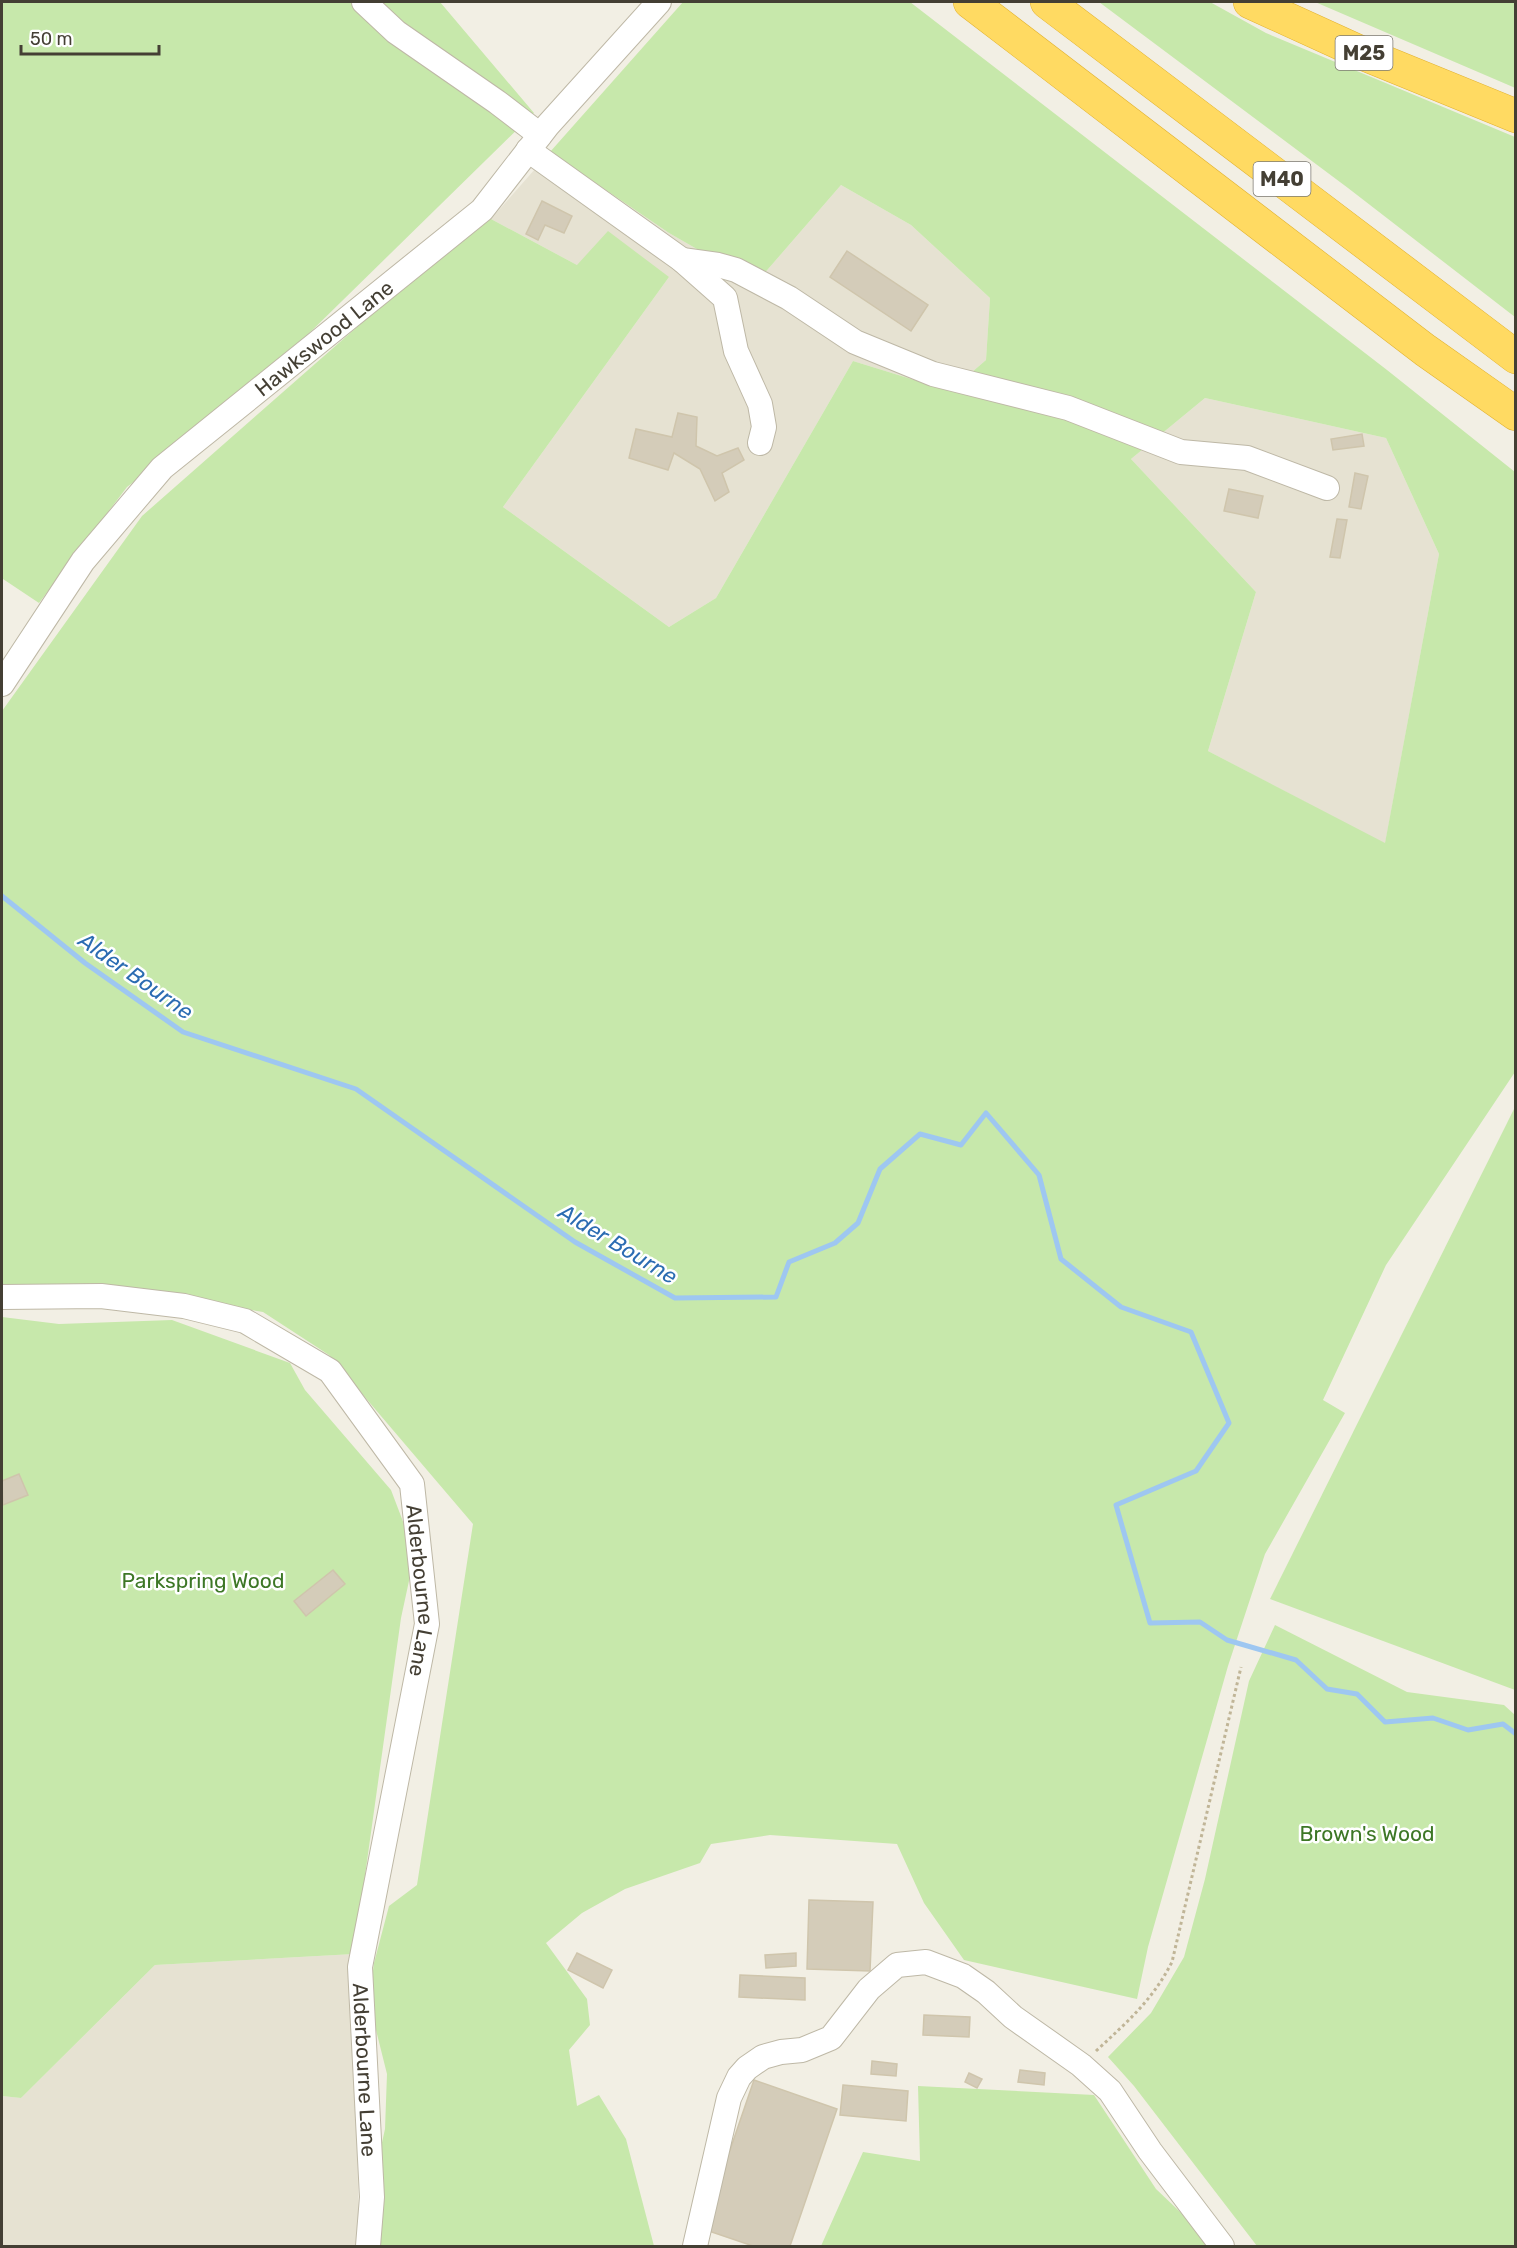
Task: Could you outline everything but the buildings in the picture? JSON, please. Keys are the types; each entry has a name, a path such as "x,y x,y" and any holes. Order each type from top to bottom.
{"highway":[{"name":"M40","path":"970,2 1425,350 1515,414"},
{"name":"M40","path":"1047,2 1515,357"},
{"name":"M25","path":"1250,2 1364,54 1515,114"},
{"name":"M40","path":"1425,350 1515,437"}],"street":[{"path":"364,2 396,32 497,102 534,142 682,260 725,298 736,351 760,404 764,427 760,443"},
{"name":"Hawkswood Lane","path":"2,684 83,561 162,468 482,210 534,142 656,2"},
{"path":"682,260 736,270 789,298 855,342 933,374 1068,408 1181,452 1247,458 1327,488"},
{"name":"Alderbourne Lane","path":"2,1297 101,1296 184,1306 245,1321 330,1371 412,1484 427,1624 360,1967 372,2197 368,2247"},
{"path":"695,2247 729,2098 739,2077 747,2068 764,2057 781,2052 802,2050 831,2038 868,1989 897,1965 926,1962 963,1976 986,1992 1013,2017 1082,2065 1110,2091 1150,2151 1222,2247"}],"path":[{"path":"1082,2065 1142,2009 1162,1982 1172,1962 1241,1667"}],"shaded area":[{"path":"550,152 669,233 756,283 841,185 911,225 990,298 986,360 950,391 853,361 716,598 669,627 503,507 669,277 577,265 491,219"},
{"path":"1205,398 1386,438 1439,554 1385,844 1208,751 1256,592 1131,459"},
{"path":"354,1954 359,2246 2,2246 2,2096 21,2098 155,1965"}],"green space":[{"path":"2,2 440,2 534,113 294,348 196,434 127,487 39,603 3,579 2,574"},
{"path":"683,2 910,2 1387,370 1515,472 1515,1072 1386,1265 1323,1400 1345,1413 1265,1554 1228,1666 1148,1947 1137,1999 964,1960 924,1903 897,1844 770,1835 711,1844 700,1863 625,1889 582,1913 546,1943 587,1999 590,2025 569,2050 577,2106 599,2095 626,2139 654,2246 374,2246 375,2174 385,2129 387,2074 369,2002 374,1963 389,1906 417,1885 473,1524 329,1355 263,1312 123,1287 2,1284 2,711 142,516 488,212 491,219 577,265 608,231 669,277 503,507 669,627 716,598 853,361 950,391 986,360 990,298 911,225 841,185 756,283 669,233 550,152","holes":["1205,398 1386,438 1439,554 1385,843 1208,751 1256,592 1131,459"]},
{"path":"1099,2 1210,2 1266,33 1515,137 1515,317 1348,188"},
{"path":"1315,2 1515,2 1515,88 1513,87"},
{"path":"1515,1107 1516,1690 1270,1599"},
{"name":"Parkspring Wood","path":"2,1317 59,1324 172,1320 290,1363 305,1390 391,1490 415,1553 401,1618 354,1954 155,1965 21,2098 2,2096"},
{"name":"Brown's Wood","path":"1275,1625 1407,1692 1504,1705 1515,1715 1515,2246 1257,2246 1134,2086 1108,2057 1151,2013 1184,1957 1205,1879 1249,1681"},
{"path":"918,2086 1094,2095 1156,2189 1216,2246 821,2246 863,2152 920,2161"}],"waterway":[{"name":"Alder Bourne","path":"2,896 85,963 183,1032 356,1089 575,1242 675,1298 776,1297 789,1262 835,1243 858,1223 880,1169 920,1134 961,1145 986,1113 1039,1175 1061,1259 1121,1307 1191,1332 1229,1423 1196,1471 1116,1505 1150,1623 1200,1622 1227,1640 1296,1660 1327,1689 1357,1694 1385,1722 1433,1718 1468,1730 1503,1724 1516,1734"}]}
